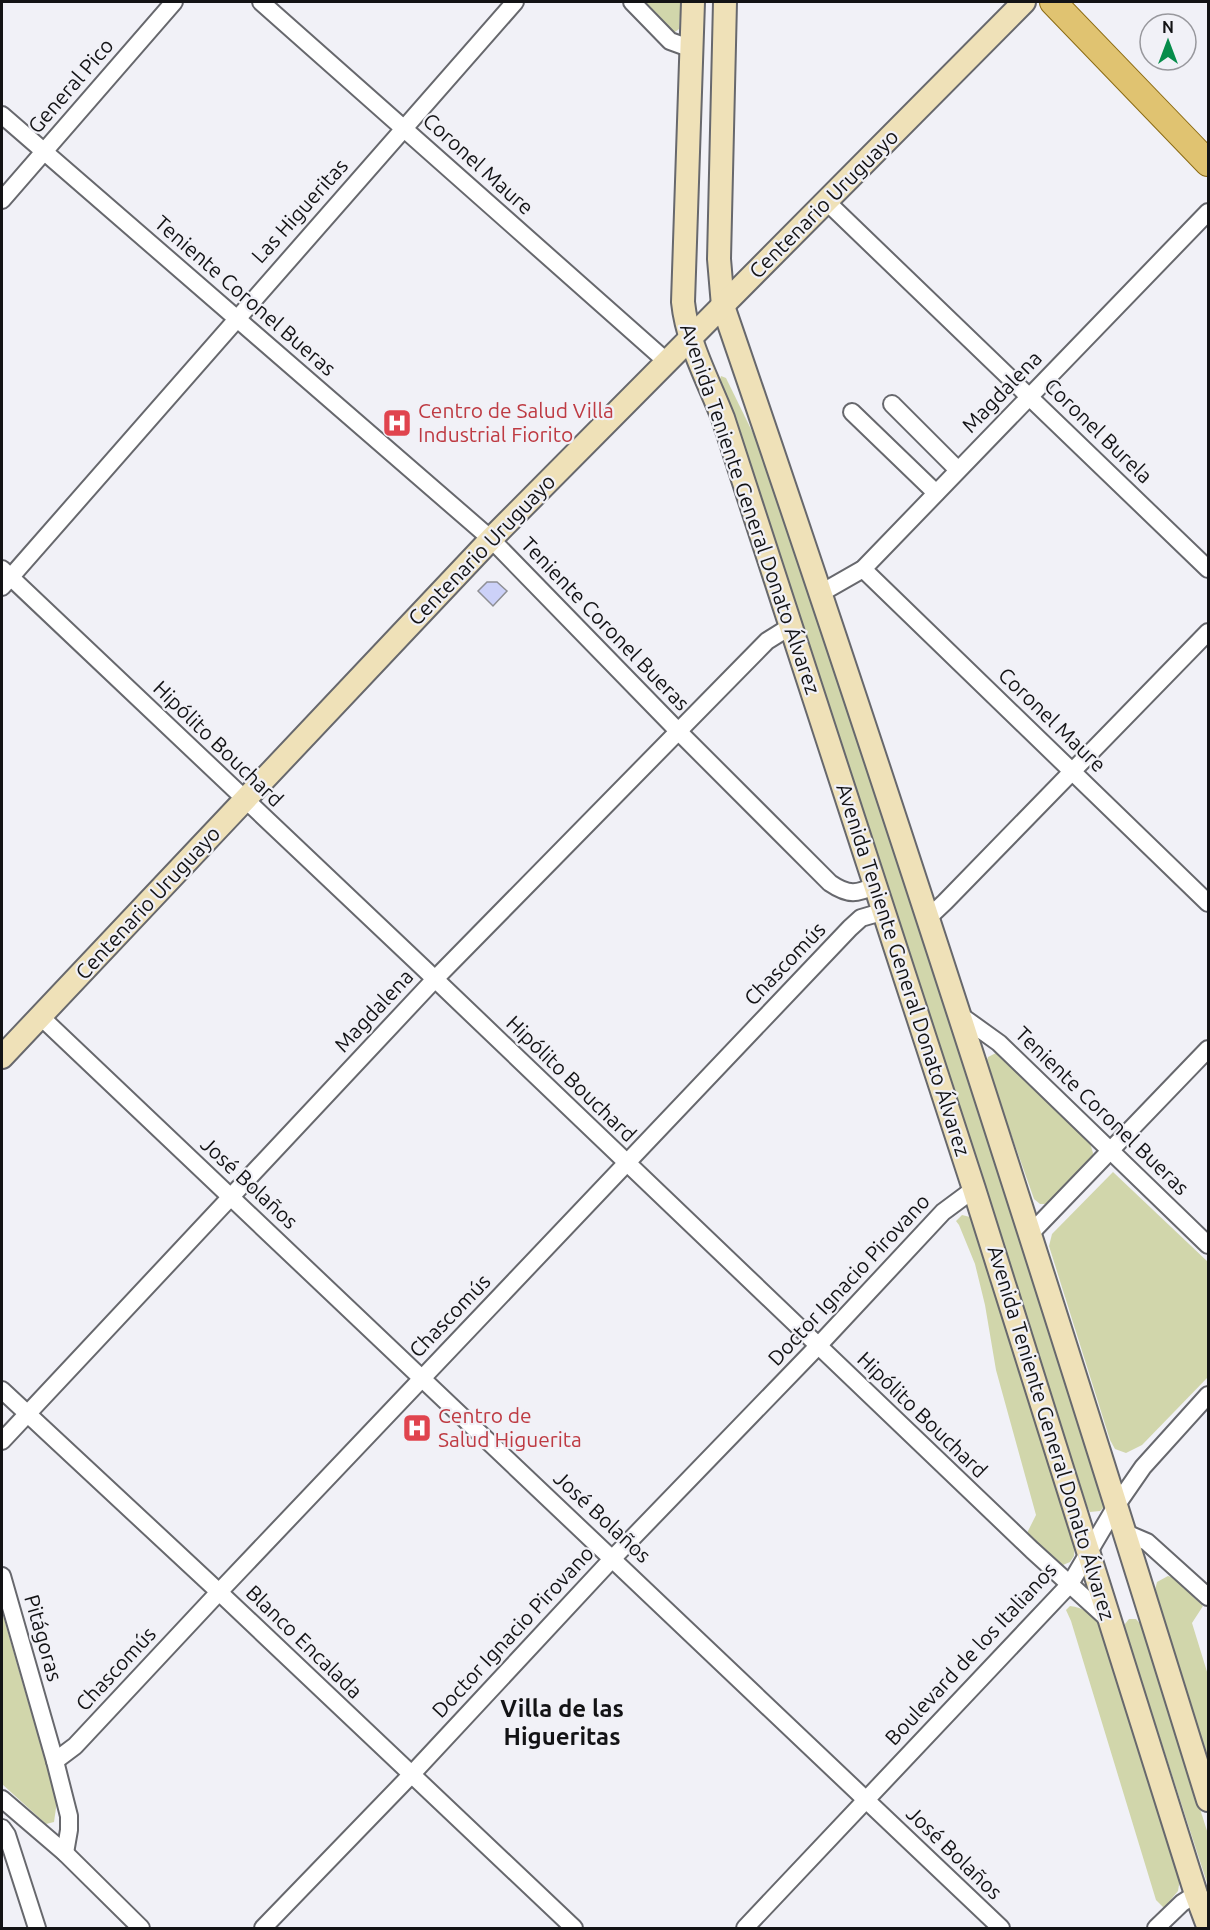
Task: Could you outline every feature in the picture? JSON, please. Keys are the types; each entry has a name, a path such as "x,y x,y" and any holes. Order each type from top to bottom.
{"main road":[{"name":"Avenida Teniente General Donato Álvarez","path":"693,2 684,319 723,418 885,911 1196,1894 1209,1926"},
{"name":"Avenida Teniente General Donato Álvarez","path":"725,2 719,260 723,306 821,593 960,1016 1209,1800"},
{"name":"Centenario Uruguayo","path":"2,1057 491,539 1024,2"},
{"path":"1053,2 1209,164"}],"street":[{"name":"General Pico","path":"2,200 174,2"},
{"name":"Coronel Maure","path":"261,2 666,361"},
{"name":"Las Higueritas","path":"4,578 515,2"},
{"path":"632,2 670,41 692,49"},
{"name":"Teniente Coronel Bueras","path":"2,115 491,539 830,883 848,893"},
{"name":"Coronel Burela","path":"826,201 1209,569"},
{"name":"Magdalena","path":"821,593 864,569 1209,212"},
{"path":"892,404 958,470"},
{"path":"852,412 936,493"},
{"name":"Coronel Maure","path":"864,569 1209,903"},
{"name":"Hipólito Bouchard","path":"4,578 244,800 1032,1550 1110,1620"},
{"name":"Magdalena","path":"2,1441 435,980 767,641 791,626"},
{"path":"927,919 1209,632"},
{"path":"860,920 848,893 861,892 876,885"},
{"name":"Chascomús","path":"55,1761 75,1746 422,1378 860,920 885,911"},
{"name":"Teniente Coronel Bueras","path":"960,1016 999,1043 1209,1245"},
{"name":"José Bolaños","path":"41,1017 1001,1929"},
{"path":"1029,1236 1209,1049"},
{"name":"Doctor Ignacio Pirovano","path":"263,1929 943,1212 974,1189"},
{"name":"Blanco Encalada","path":"2,1390 219,1592 574,1929"},
{"name":"Boulevard de los Italianos","path":"745,1929 1070,1584 1116,1506 1143,1467 1209,1395"},
{"path":"1126,1533 1147,1542 1209,1597"},
{"name":"Pitágoras","path":"2,1576 69,1816 69,1830 64,1853"},
{"path":"5,1808 64,1853 141,1929"},
{"path":"2,1828 7,1835 37,1929"},
{"path":"1156,1929 1182,1903 1196,1894"}],"green space":[{"path":"643,2 681,2 679,29 675,32 668,31"},
{"path":"721,376 726,378 769,466 1104,1500 1104,1507 1100,1511 1090,1512 1087,1506 720,379"},
{"path":"996,1053 1090,1143 1093,1153 1092,1162 1045,1204 1040,1204 1034,1199 986,1063 988,1057"},
{"path":"1113,1172 1208,1262 1208,1377 1142,1445 1126,1453 1115,1449 1110,1440 1049,1246 1052,1234"},
{"path":"962,1215 970,1217 974,1222 1075,1544 1074,1556 1070,1562 1063,1565 1027,1533 1036,1515 996,1370 985,1305 975,1264 956,1221"},
{"path":"1168,1576 1174,1578 1203,1606 1192,1623 1208,1675 1208,1761 1155,1590 1157,1582"},
{"path":"1070,1606 1087,1612 1101,1625 1181,1873 1178,1891 1164,1908 1156,1900 1066,1610"},
{"path":"2,1612 57,1801 54,1822 46,1824 2,1784"},
{"path":"1129,1619 1136,1619 1142,1626 1208,1834 1208,1886 1125,1630 1125,1624"}],"building":[{"path":"487,582 497,582 507,591 493,606 478,591"}],"place":[{"name":"Centro de Salud Villa Industrial Fiorito","path":"397,423"},
{"name":"Centro de Salud Higuerita","path":"417,1428"}],"district":[{"name":"Villa de las Higueritas","path":"562,1723"}]}
